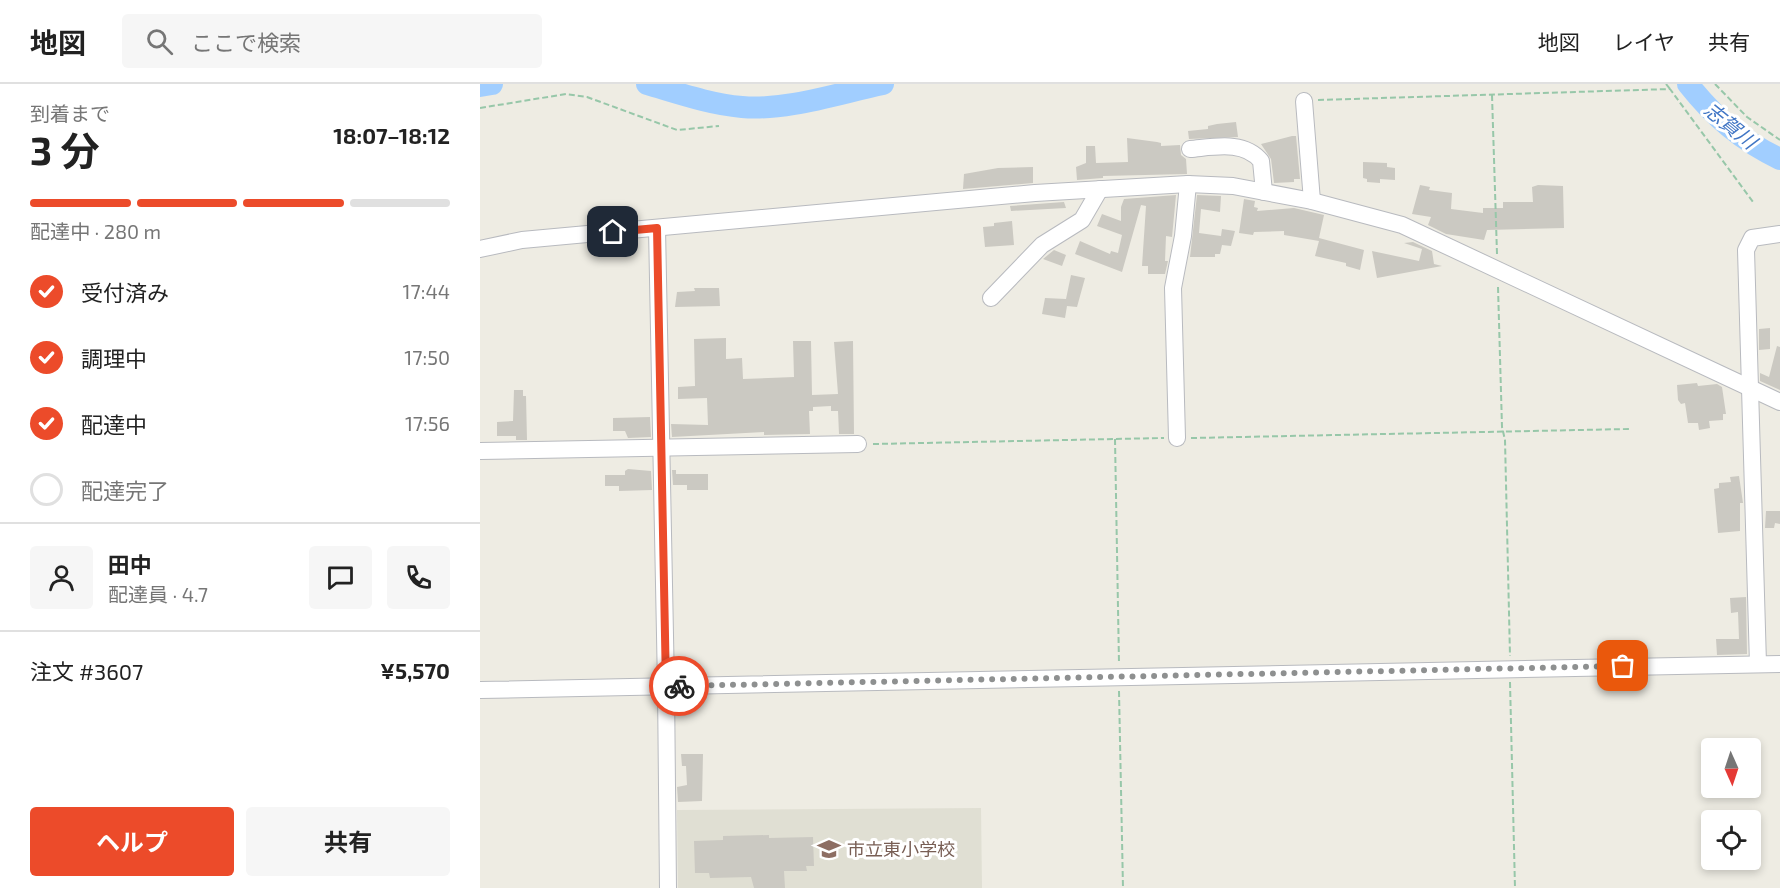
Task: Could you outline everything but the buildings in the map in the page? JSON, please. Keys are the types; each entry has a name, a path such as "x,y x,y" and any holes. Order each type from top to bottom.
{"street":[{"path":"1304,101 1312,201"},
{"path":"1190,149 1228,146 1247,149 1261,161 1264,192"},
{"path":"1177,438 1173,288 1183,236 1188,184"},
{"path":"480,249 522,240 1100,189 1188,184 1233,186 1312,201 1402,225 1780,402"},
{"path":"991,297 1042,245 1082,220 1100,189"},
{"path":"657,228 668,888"},
{"path":"1758,664 1746,250 1752,238 1780,234"},
{"path":"480,451 858,444"},
{"path":"480,690 1780,664"}],"path":[{"path":"1666,84 1754,201"},
{"path":"1715,84 1747,117 1780,140"},
{"path":"1304,101 1670,89"},
{"path":"480,108 566,94 587,97 677,130 719,126"},
{"path":"1492,95 1504,432 1515,888"},
{"path":"858,444 1629,429"}],"shaded area":[{"name":"市立東小学校","path":"981,808 982,888 678,888 677,810"}],"waterway":[{"name":"志賀川","path":"480,86 492,84"},
{"name":"志賀川","path":"647,84 694,98 759,108 795,104 883,84"},
{"name":"志賀川","path":"1688,84 1708,107 1741,136 1780,159"}],"way so far":[{"path":"679,686 1623,666"}],"place":[{"name":"市立東小学校","path":"829,849"}],"route":[{"path":"613,232 657,228 666,686 679,686"}]}
